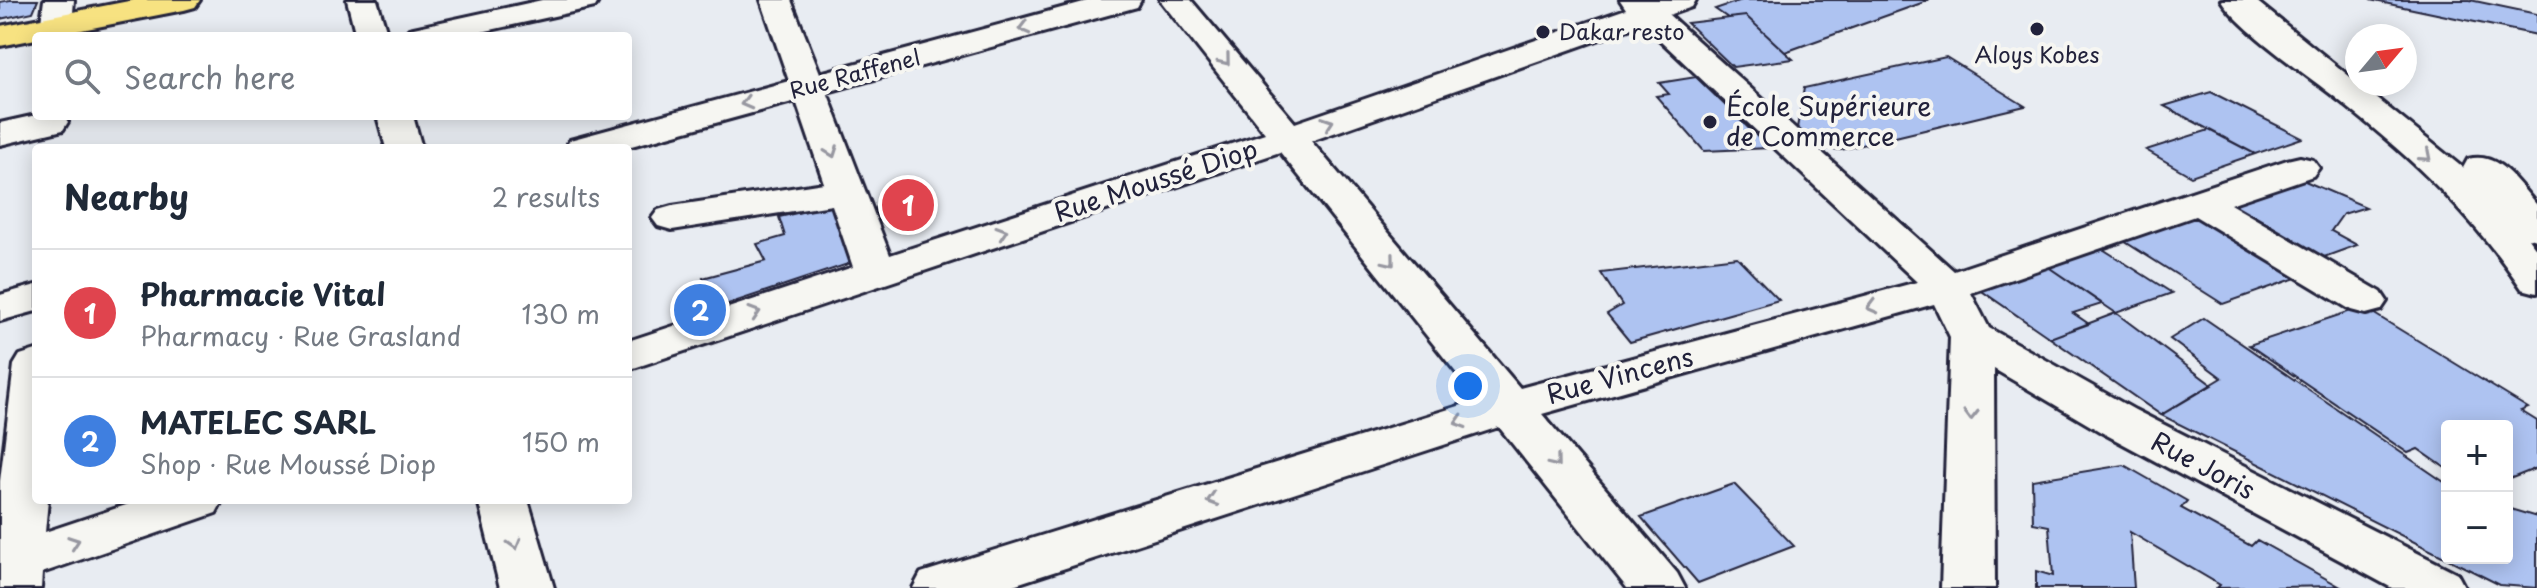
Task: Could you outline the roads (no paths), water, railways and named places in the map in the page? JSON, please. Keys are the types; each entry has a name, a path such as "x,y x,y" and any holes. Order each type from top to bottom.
{"main road":[{"path":"0,36 57,20 184,0"}],"street":[{"path":"362,0 371,32"},
{"path":"438,32 584,0"},
{"path":"776,0 876,273"},
{"name":"Rue Raffenel","path":"598,144 1126,0"},
{"path":"1175,0 1658,588"},
{"path":"2236,0 2451,177 2490,218 2537,280"},
{"path":"2269,0 2345,60"},
{"path":"1655,4 1947,287 1972,337 1968,588"},
{"name":"Rue Moussé Diop","path":"632,355 1288,137 1655,4"},
{"path":"2391,96 2482,168 2537,228"},
{"path":"396,120 403,144"},
{"path":"0,134 50,129"},
{"name":"Rue Vincens","path":"940,588 1509,407 1947,287 2300,168"},
{"path":"672,218 846,191"},
{"path":"2196,201 2366,301"},
{"path":"0,308 32,299"},
{"name":"Rue Joris","path":"1972,337 2118,421 2438,588"},
{"path":"32,397 10,572 188,504"},
{"path":"504,504 527,588"}],"place":[{"name":"Aloys Kobes","path":"2037,29"},
{"name":"Dakar resto","path":"1543,32"},
{"name":"École Supérieure de Commerce","path":"1710,122"},
{"name":"Pharmacie Vital","path":"908,205"},
{"name":"MATELEC SARL","path":"700,310"}]}
